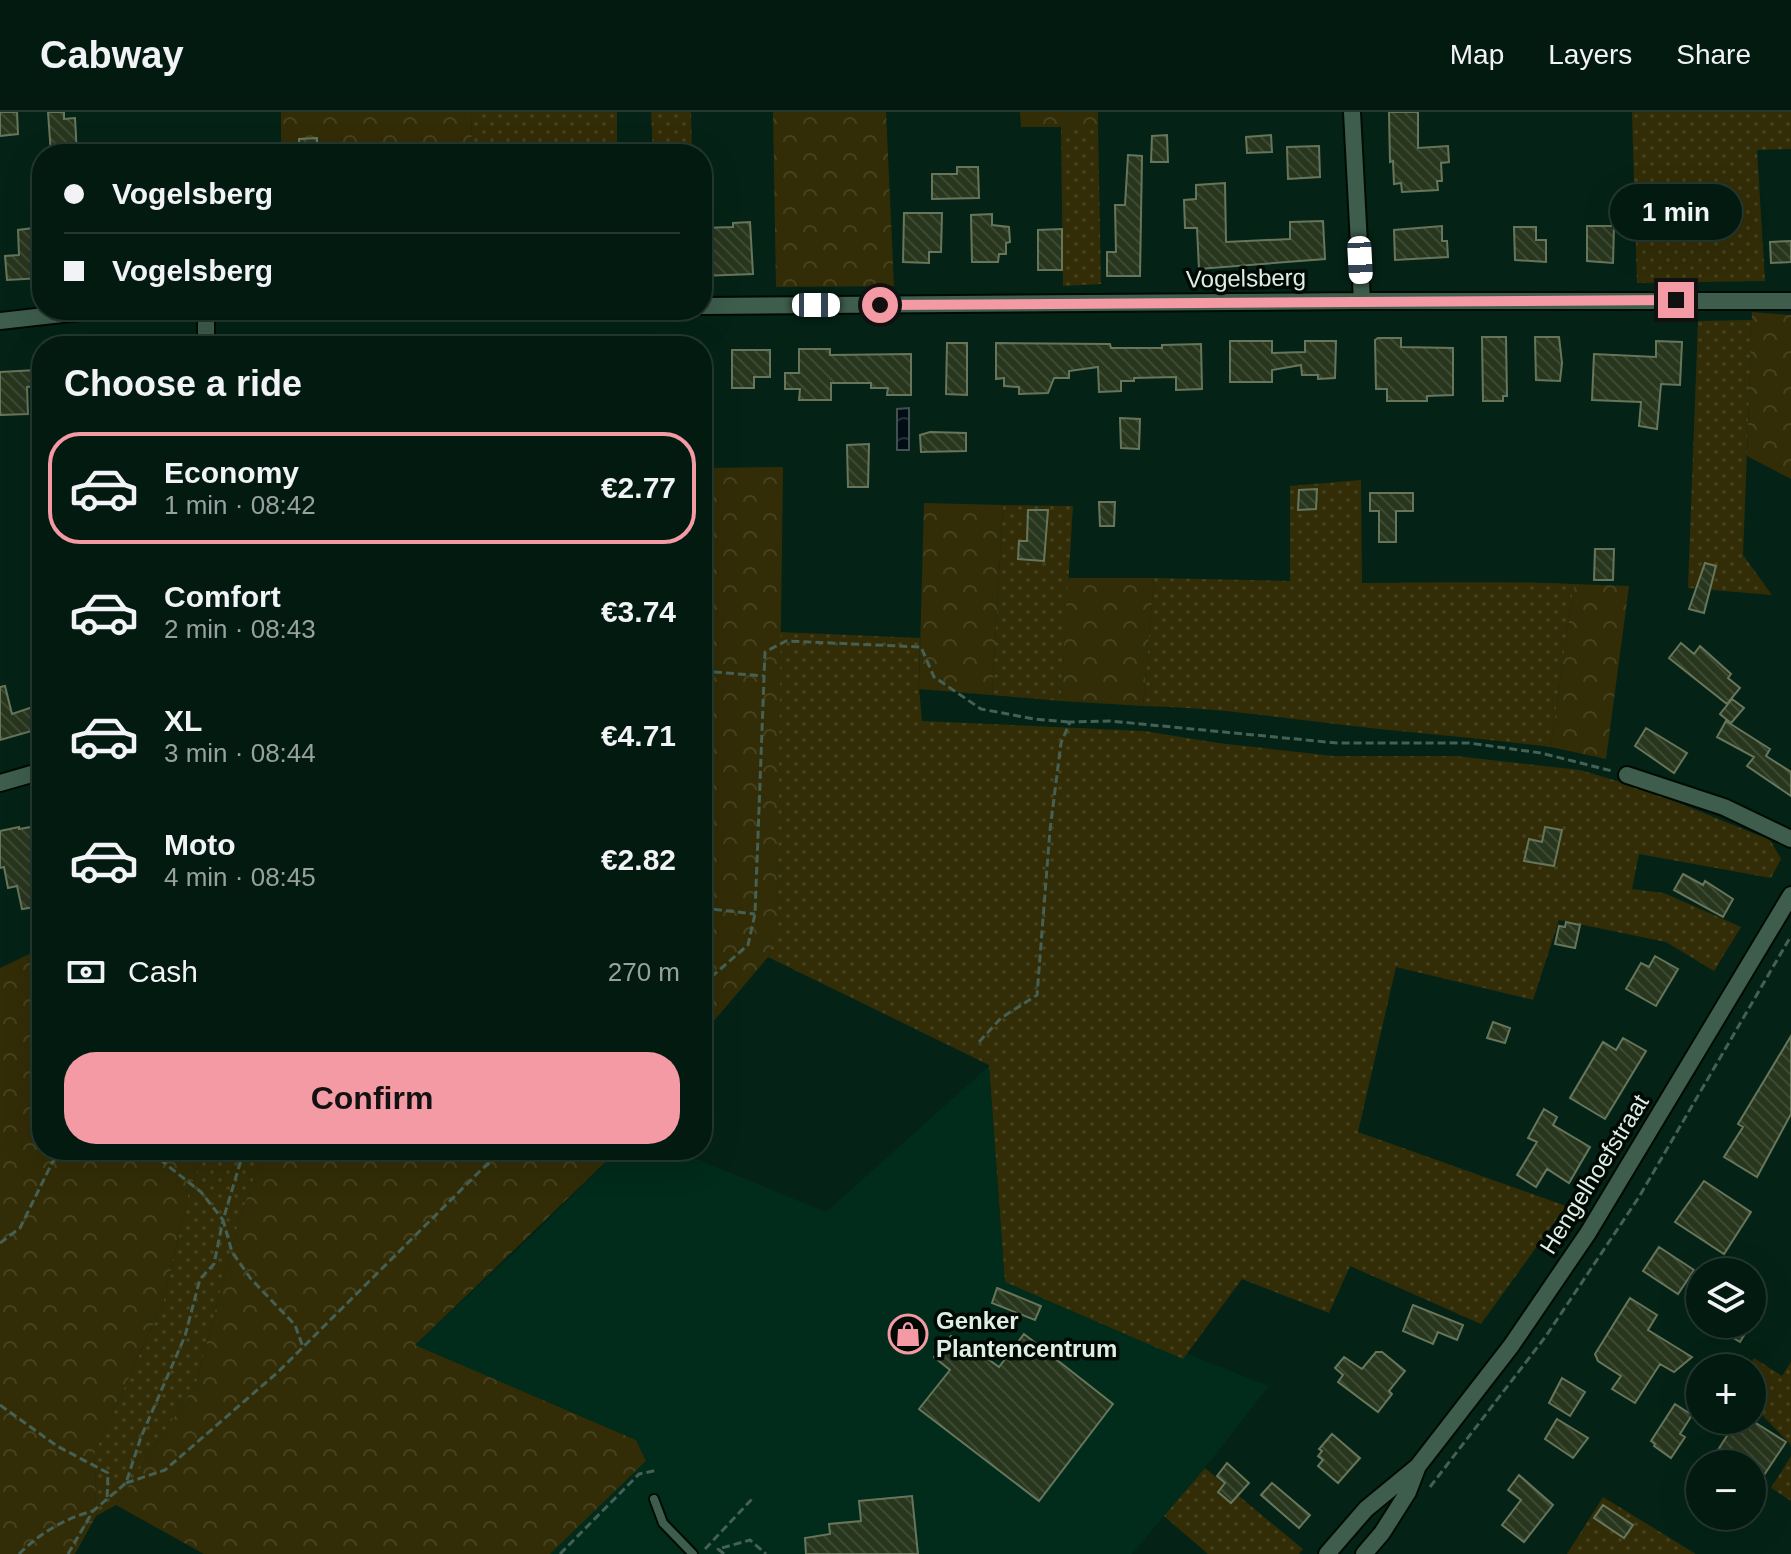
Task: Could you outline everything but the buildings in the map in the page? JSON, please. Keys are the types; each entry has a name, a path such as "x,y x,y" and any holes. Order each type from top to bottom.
{"street":[{"path":"1352,112 1362,301"},
{"name":"Vogelsberg","path":"712,306 1791,301"},
{"path":"0,321 32,317"},
{"path":"0,783 32,774"},
{"path":"1627,775 1724,807 1791,839"},
{"name":"Hengelhoefstraat","path":"1327,1554 1366,1509 1418,1466 1511,1346 1588,1233 1791,895"},
{"name":"Hengelhoefstraat","path":"1364,1554 1382,1533 1408,1492 1418,1466"}],"lane":[{"path":"654,1499 663,1523 693,1554"}],"path":[{"path":"712,977 748,945 755,914 765,652 786,641 921,647 934,677 981,709 1034,719 1110,721 1337,743 1469,743 1541,753 1627,775"},
{"path":"712,672 764,676"},
{"path":"979,1042 1001,1018 1037,995 1050,830 1061,743 1070,722"},
{"path":"712,909 755,914"},
{"path":"0,1243 20,1228 55,1160"},
{"path":"161,1160 201,1192 223,1220 232,1252 251,1279 295,1325 303,1347"},
{"path":"126,1483 141,1437 185,1336 200,1279 214,1264 241,1160"},
{"path":"68,1554 93,1511 126,1483 165,1470 278,1372 493,1160"},
{"path":"0,1405 57,1446 108,1473 107,1500"},
{"path":"560,1554 639,1474 658,1470"},
{"path":"700,1554 752,1499"},
{"path":"19,1554 30,1543 73,1516 93,1511"},
{"path":"718,1549 750,1540 766,1554"},
{"path":"711,1543 724,1554"}],"shaded area":[{"path":"989,1066 1005,1281 1269,1386 1132,1554 550,1554 646,1461 636,1440 415,1345 608,1160 699,1160 826,1212"}],"green space":[{"path":"281,112 471,112 472,144 281,144"},
{"path":"471,112 617,112 617,144 472,144"},
{"path":"651,112 691,112 692,144 653,144"},
{"path":"773,112 886,112 894,286 776,287"},
{"path":"1020,112 1098,112 1098,127 1021,127"},
{"path":"1632,112 1791,112 1791,149 1757,150 1765,281 1637,283"},
{"path":"1061,127 1098,127 1101,284 1063,286"},
{"path":"1752,312 1791,315 1791,479 1747,456"},
{"path":"1752,320 1743,555 1772,595 1688,588 1698,321"},
{"path":"783,467 777,919 768,957 712,1023 712,468"},
{"path":"1361,480 1362,583 1574,584 1551,747 1218,710 1143,706 1154,578 1290,581 1290,486"},
{"path":"924,503 1003,505 992,695 919,689"},
{"path":"1003,505 1073,506 1061,701 992,695"},
{"path":"1068,578 1154,578 1143,706 1061,701"},
{"path":"1574,584 1629,586 1606,759 1551,747"},
{"path":"779,632 920,638 922,721 1144,731 1333,756 1456,756 1580,770 1647,790 1770,840 1781,859 1771,878 1639,854 1632,889 1664,893 1741,927 1714,971 1666,942 1559,920 1533,1000 1396,967 1358,1132 1566,1206 1481,1324 1350,1266 1329,1313 1242,1279 1183,1359 1005,1282 989,1065 768,957 777,918"},
{"path":"32,953 32,1160 202,1160 189,1191 163,1303 95,1452 96,1516 75,1554 0,1554 0,968"},
{"path":"202,1160 260,1160 239,1220 196,1384 116,1505 96,1516 95,1452 163,1303 189,1191"},
{"path":"260,1160 608,1160 415,1345 636,1440 646,1461 550,1554 204,1554 116,1505 196,1384 239,1220"},
{"path":"1791,1362 1791,1445 1766,1419 1766,1366 1782,1376"},
{"path":"1791,1456 1791,1501 1771,1488"},
{"path":"1205,1468 1303,1549 1299,1554 1208,1554 1164,1516"},
{"path":"1603,1497 1696,1554 1567,1554"}],"water":[{"path":"909,408 909,450 897,450 897,409"}],"place":[{"name":"Genker Plantencentrum","path":"908,1334"}],"route":[{"path":"880,305 1676,300"}]}
